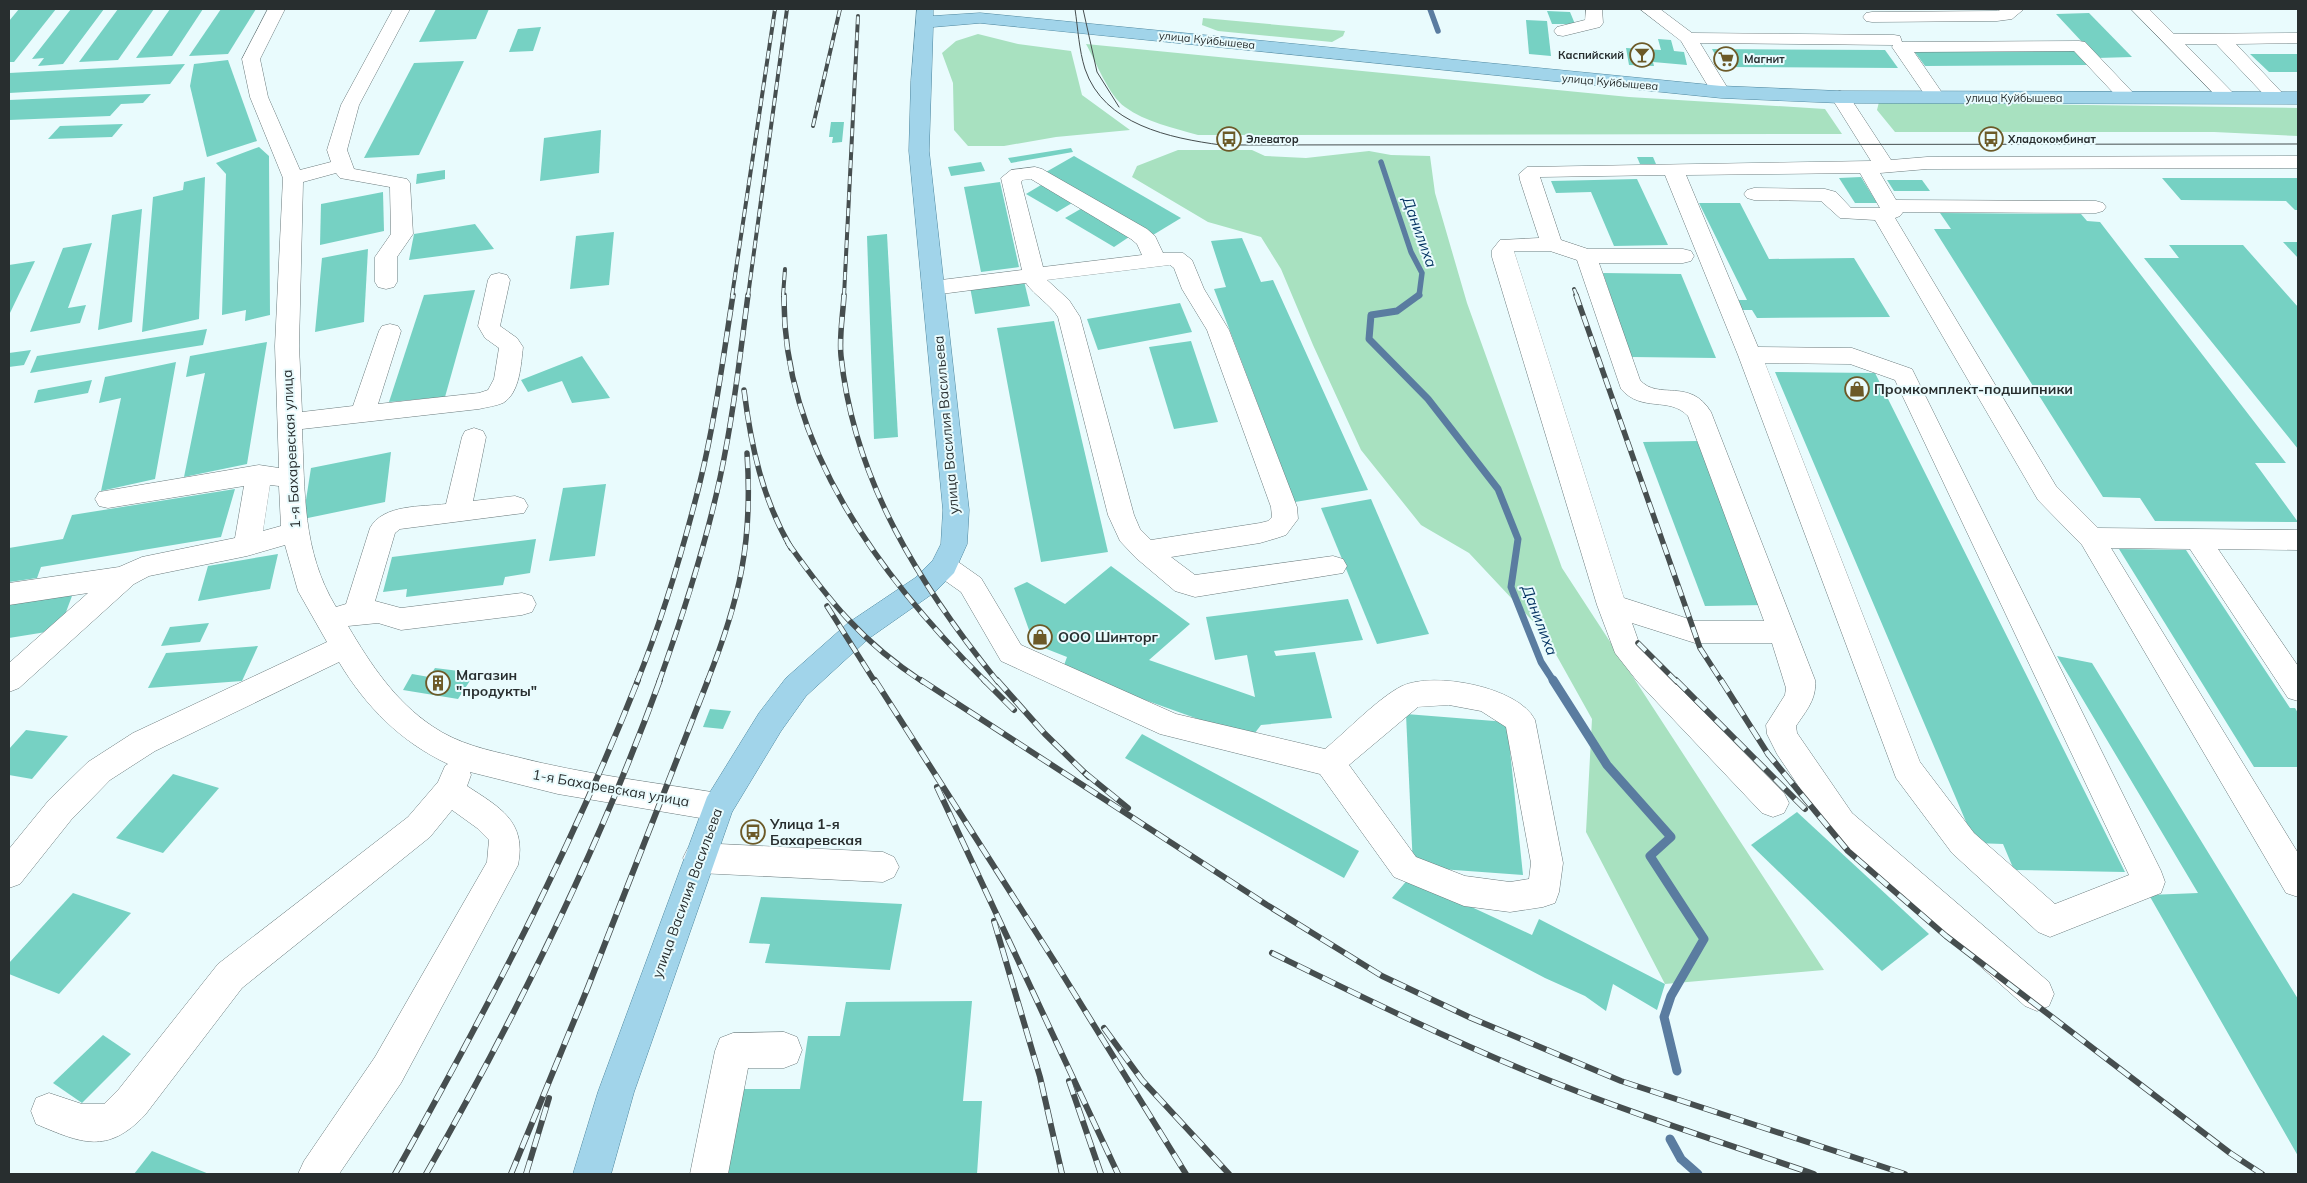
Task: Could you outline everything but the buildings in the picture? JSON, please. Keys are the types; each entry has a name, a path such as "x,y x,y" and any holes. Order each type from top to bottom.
{"main road":[{"name":"улица Куйбышева","path":"925,15 981,13 1722,92 1840,97 2298,98"},
{"name":"улица Василия Васильева","path":"592,1174 616,1092 718,807 770,722 796,687 858,631 925,585 944,566 954,544 956,510 919,151 920,81 925,15"}],"street":[{"name":"1-я Бахаревская улица","path":"276,9 251,60 259,97 293,178 287,346 294,532 312,590 362,677 384,704 421,735 463,757 572,784 718,807"},
{"path":"386,282 386,257 402,234 400,182 347,174 337,150 350,105 401,9"},
{"path":"1563,31 1594,23 1594,9"},
{"path":"1649,9 1688,38 1722,92"},
{"path":"1868,13 1997,16 2006,15 2015,9"},
{"path":"2138,9 2229,98"},
{"path":"1868,13 1898,43 1936,98"},
{"path":"1688,38 2079,46 2129,98"},
{"path":"2169,39 2298,38"},
{"path":"2221,39 2278,98"},
{"path":"1840,97 1876,167 1886,210 2047,493 2090,538 2298,882"},
{"path":"1552,244 1530,180 1529,174 1534,171 1876,167 1927,163 2298,162"},
{"path":"293,178 342,165"},
{"path":"1673,169 1750,355 1907,769 1963,843 2050,921 2149,882 1904,375 1852,356 1750,355"},
{"path":"1156,260 1147,241 1139,234 1038,175 1027,173 1011,178 1036,284 1066,308 1120,515 1130,534 1145,551 1185,584 1195,586 1333,566"},
{"path":"1754,194 1825,195 1831,197 1842,211 1847,214 1886,210 2096,207"},
{"path":"1683,256 1586,256 1552,244 1508,245 1502,250 1611,606 1625,645 1634,659 1773,803"},
{"path":"1586,256 1629,383 1634,391 1641,396 1685,399 1693,404 1699,412 1782,632 1802,692 1798,702 1781,725 1782,734 1841,823 2037,994"},
{"path":"933,288 1156,260 1175,258 1180,260 1184,265 1193,289 1218,330 1284,507 1285,519 1278,528 1260,533 1145,551"},
{"path":"290,422 479,401 491,398 499,393 504,384 510,347 509,342 491,331 489,326 499,280"},
{"path":"363,414 390,331"},
{"path":"456,513 474,437"},
{"path":"108,500 259,474 292,479"},
{"path":"246,546 259,474"},
{"path":"357,614 383,528 392,521 515,506"},
{"path":"9,680 124,577 142,567 246,546 294,532"},
{"path":"2090,538 2298,540"},
{"path":"2197,539 2298,689"},
{"path":"944,566 972,585 1011,653 1171,725 1330,763 1405,867 1464,892 1510,897 1543,892 1546,862 1520,720 1488,700 1449,693 1412,695 1392,709 1330,763"},
{"path":"9,594 124,577"},
{"path":"328,618 378,612 401,620 522,604"},
{"path":"1611,606 1694,632 1782,632"},
{"path":"9,873 60,810 100,771 144,742 344,647"},
{"path":"49,1111 83,1123 98,1124 115,1119 132,1102 230,976 419,827 449,791 463,757"},
{"path":"317,1174 388,1070 502,865 506,847 504,834 485,816 449,791"},
{"path":"699,858 883,867"},
{"path":"710,1174 733,1051 784,1050"}],"green space":[{"path":"1203,18 1345,31 1343,36 1332,42 1218,31 1202,25"},
{"path":"978,34 1018,44 1071,51 1082,95 1130,130 1056,137 1004,146 968,146 954,130 953,83 942,53 956,41"},
{"path":"1086,44 1629,97 1825,109 1842,134 1198,135 1151,121 1125,107 1108,87"},
{"path":"1879,102 2298,108 2298,136 2214,132 1895,132 1877,110"},
{"path":"1178,150 1252,150 1265,156 1306,158 1369,151 1391,155 1430,156 1435,193 1467,303 1562,568 1824,970 1665,984 1586,832 1592,719 1544,633 1469,553 1421,525 1361,450 1281,269 1261,237 1208,222 1132,177 1137,166"}],"waterway":[{"name":"Данилиха","path":"1430,9 1438,31"},
{"name":"Данилиха","path":"1381,162 1411,252 1422,273 1419,296"},
{"name":"Данилиха","path":"1419,295 1397,311 1371,315 1369,339 1428,399 1498,489 1518,539 1511,587 1541,662 1554,682"},
{"name":"Данилиха","path":"1553,680 1607,765 1671,837 1650,856 1704,939 1671,996 1664,1017 1677,1071"},
{"name":"Данилиха","path":"1670,1139 1681,1159 1698,1174"}],"tram line":[{"path":"1075,9 1085,69 1094,88 1107,104 1123,116 1161,133 1221,145 2298,144"},
{"path":"1083,9 1097,72 1119,107"}],"railway":[{"path":"732,296 775,9"},
{"path":"748,296 787,9"},
{"path":"813,126 840,9"},
{"path":"844,296 858,16"},
{"path":"783,296 785,269"},
{"path":"1574,289 1577,296"},
{"path":"637,682 672,583 700,482 714,413 733,295"},
{"path":"659,682 693,581 714,504 725,455 748,295"},
{"path":"784,295 788,351 800,405 820,457 845,507 876,554 910,599 947,642 986,682"},
{"path":"844,295 841,356 848,402 860,446 876,489 895,530 917,570 969,646 998,682"},
{"path":"1576,295 1700,648 1722,682"},
{"path":"744,390 750,431 759,471 772,510 789,545"},
{"path":"707,682 728,624 742,570 748,515 747,453"},
{"path":"789,545 818,584 864,636 901,667 923,682"},
{"path":"827,606 875,682"},
{"path":"1638,643 1677,682"},
{"path":"395,1174 525,931 584,807 638,680"},
{"path":"426,1174 492,1054 554,932 610,807 660,680"},
{"path":"511,1174 588,987 708,680"},
{"path":"875,680 1053,959 1186,1174"},
{"path":"921,680 1267,905 1382,976 1471,1018 1621,1081 1905,1174"},
{"path":"997,680 1045,734 1089,777"},
{"path":"1676,680 1805,809"},
{"path":"1721,680 1768,754 1848,851 1946,936 2230,1153 2262,1174"},
{"path":"986,682 1014,710"},
{"path":"1085,773 1128,808"},
{"path":"937,787 1118,1174"},
{"path":"994,921 1040,1077 1062,1174"},
{"path":"1272,953 1430,1029 1526,1071 1633,1112 1814,1174"},
{"path":"1104,1028 1142,1080 1229,1174"},
{"path":"1069,1081 1101,1174"},
{"path":"526,1174 549,1098"}],"place":[{"name":"Каспийский","path":"1642,55"},
{"name":"Магнит","path":"1726,59"},
{"name":"Элеватор","path":"1229,139"},
{"name":"Хладокомбинат","path":"1991,139"},
{"name":"Промкомплект-подшипники","path":"1857,389"},
{"name":"ООО Шинторг","path":"1040,637"},
{"name":"Магазин \"продукты\"","path":"438,683"},
{"name":"Улица 1-я Бахаревская","path":"753,832"}]}
